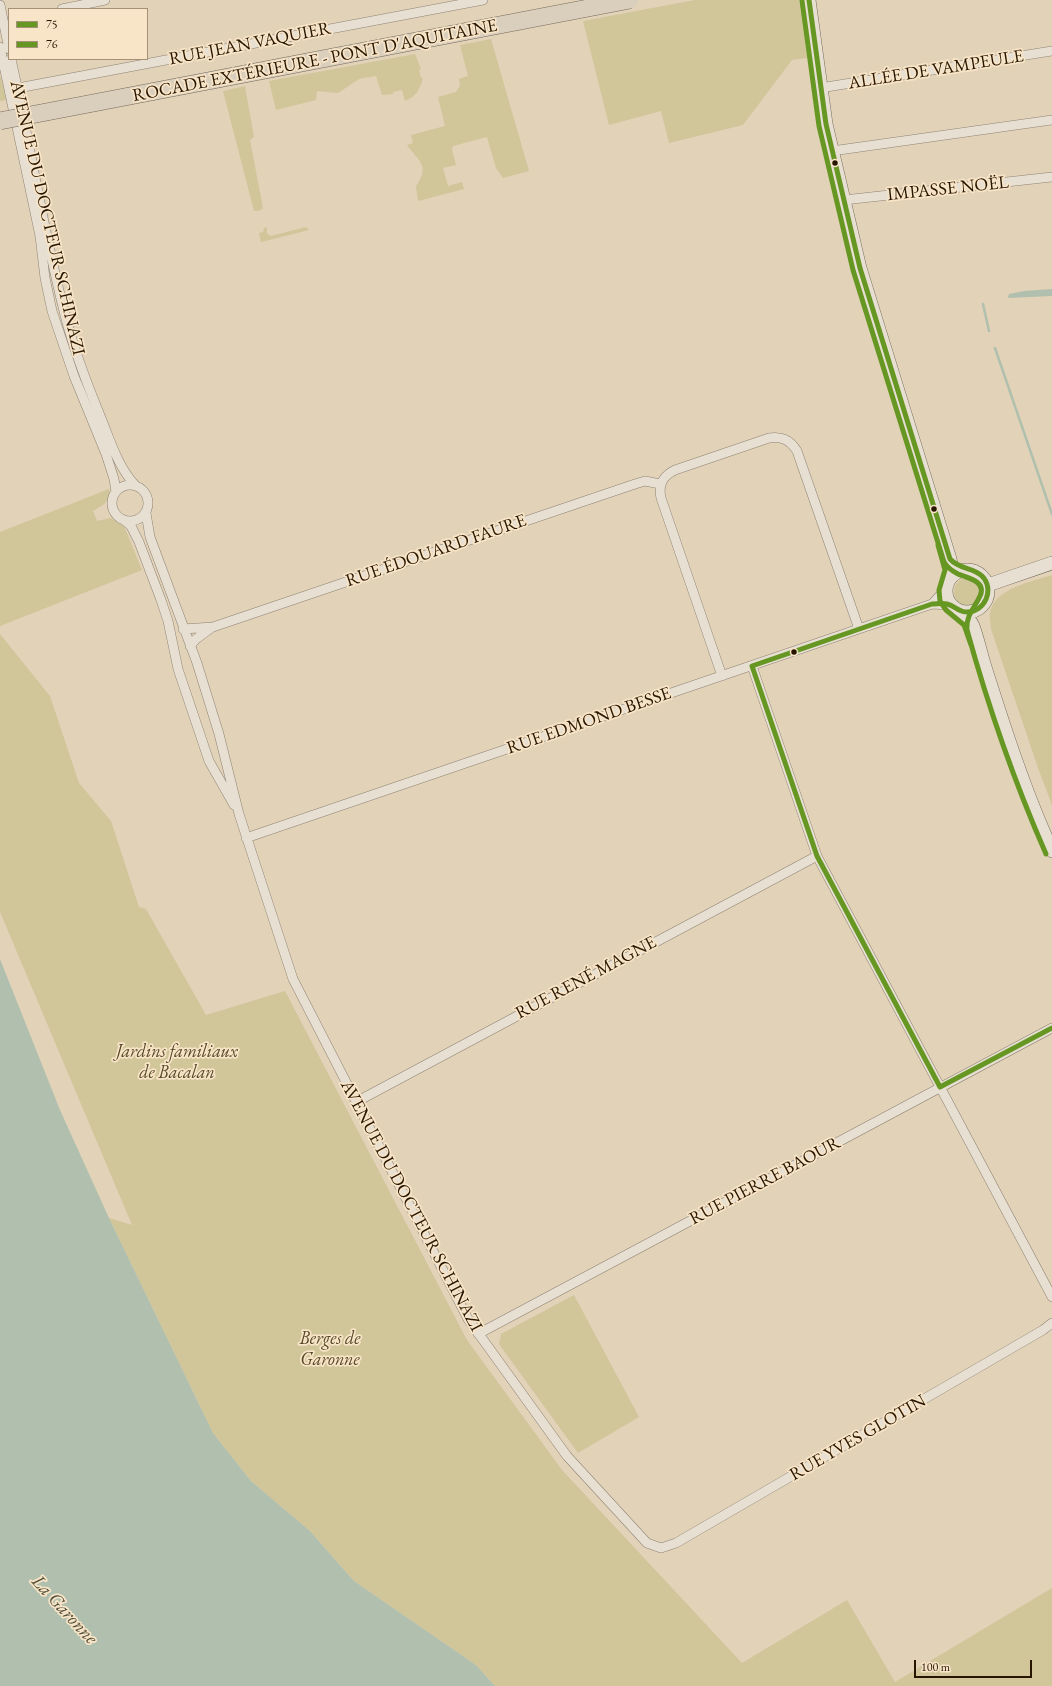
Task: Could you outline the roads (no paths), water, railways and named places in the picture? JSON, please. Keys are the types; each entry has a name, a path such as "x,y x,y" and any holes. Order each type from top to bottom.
{"highway":[{"path":"0,110 570,0"},
{"name":"ROCADE EXTÉRIEURE - PONT D'AQUITAINE","path":"0,121 630,0"}],"main road":[{"path":"809,0 820,88 832,151 861,272 952,567 948,584 947,600 973,625"},
{"path":"950,559 958,566 978,573 988,585 987,598 974,617 973,625 1016,762 1034,811 1052,852"},
{"path":"988,585 1052,563"},
{"path":"948,584 957,572 968,570"},
{"path":"954,608 969,613 979,609"}],"street":[{"path":"67,8 105,0"},
{"name":"RUE JEAN VAQUIER","path":"18,88 483,0"},
{"path":"0,5 8,43"},
{"name":"AVENUE DU DOCTEUR SCHINAZI","path":"0,47 38,228 45,278 52,311 74,376 106,454 114,479 116,491"},
{"name":"ALLÉE DE VAMPEULE","path":"820,88 1052,51"},
{"name":"AVENUE DU DOCTEUR SCHINAZI","path":"11,60 68,327 83,373 114,450 127,474 135,485"},
{"path":"832,151 1052,120"},
{"name":"IMPASSE NOËL","path":"844,200 1052,177"},
{"path":"722,676 661,498 660,484 664,478 675,470 742,447 776,437 788,440 797,451 859,630"},
{"name":"RUE ÉDOUARD FAURE","path":"183,629 213,627 635,484 645,481 660,484"},
{"path":"135,485 141,487 148,496 148,508 146,513 138,520 126,521 120,518 113,509 112,503 116,491 124,486 135,485"},
{"name":"AVENUE DU DOCTEUR SCHINAZI","path":"146,513 147,527 152,543 190,646 219,734 246,838 293,979 468,1319 567,1456 647,1543 661,1548"},
{"name":"AVENUE DU DOCTEUR SCHINAZI","path":"126,521 131,526 139,542 168,621 178,669 209,761 239,814"},
{"name":"RUE EDMOND BESSE","path":"932,604 948,584"},
{"name":"RUE EDMOND BESSE","path":"246,838 932,604 954,608"},
{"name":"RUE ÉDOUARD FAURE","path":"190,646 196,639 213,627"},
{"path":"752,666 817,856 1052,1297"},
{"name":"RUE RENÉ MAGNE","path":"356,1102 817,856"},
{"name":"RUE PIERRE BAOUR","path":"478,1334 1052,1028"},
{"name":"RUE YVES GLOTIN","path":"661,1548 681,1540 1044,1330 1052,1323"}],"water":[{"path":"1052,289 1052,296 1008,298 1009,294 1024,291"},
{"name":"La Garonne","path":"0,959 60,1110 109,1218 213,1433 251,1481 310,1531 354,1581 476,1665 495,1686 0,1686"}],"waterway":[{"path":"983,304 989,331"},
{"path":"995,348 1052,514"}],"park label":[{"name":"Jardins familiaux de Bacalan","path":"177,1062"},
{"name":"Berges de Garonne","path":"330,1349"}]}
